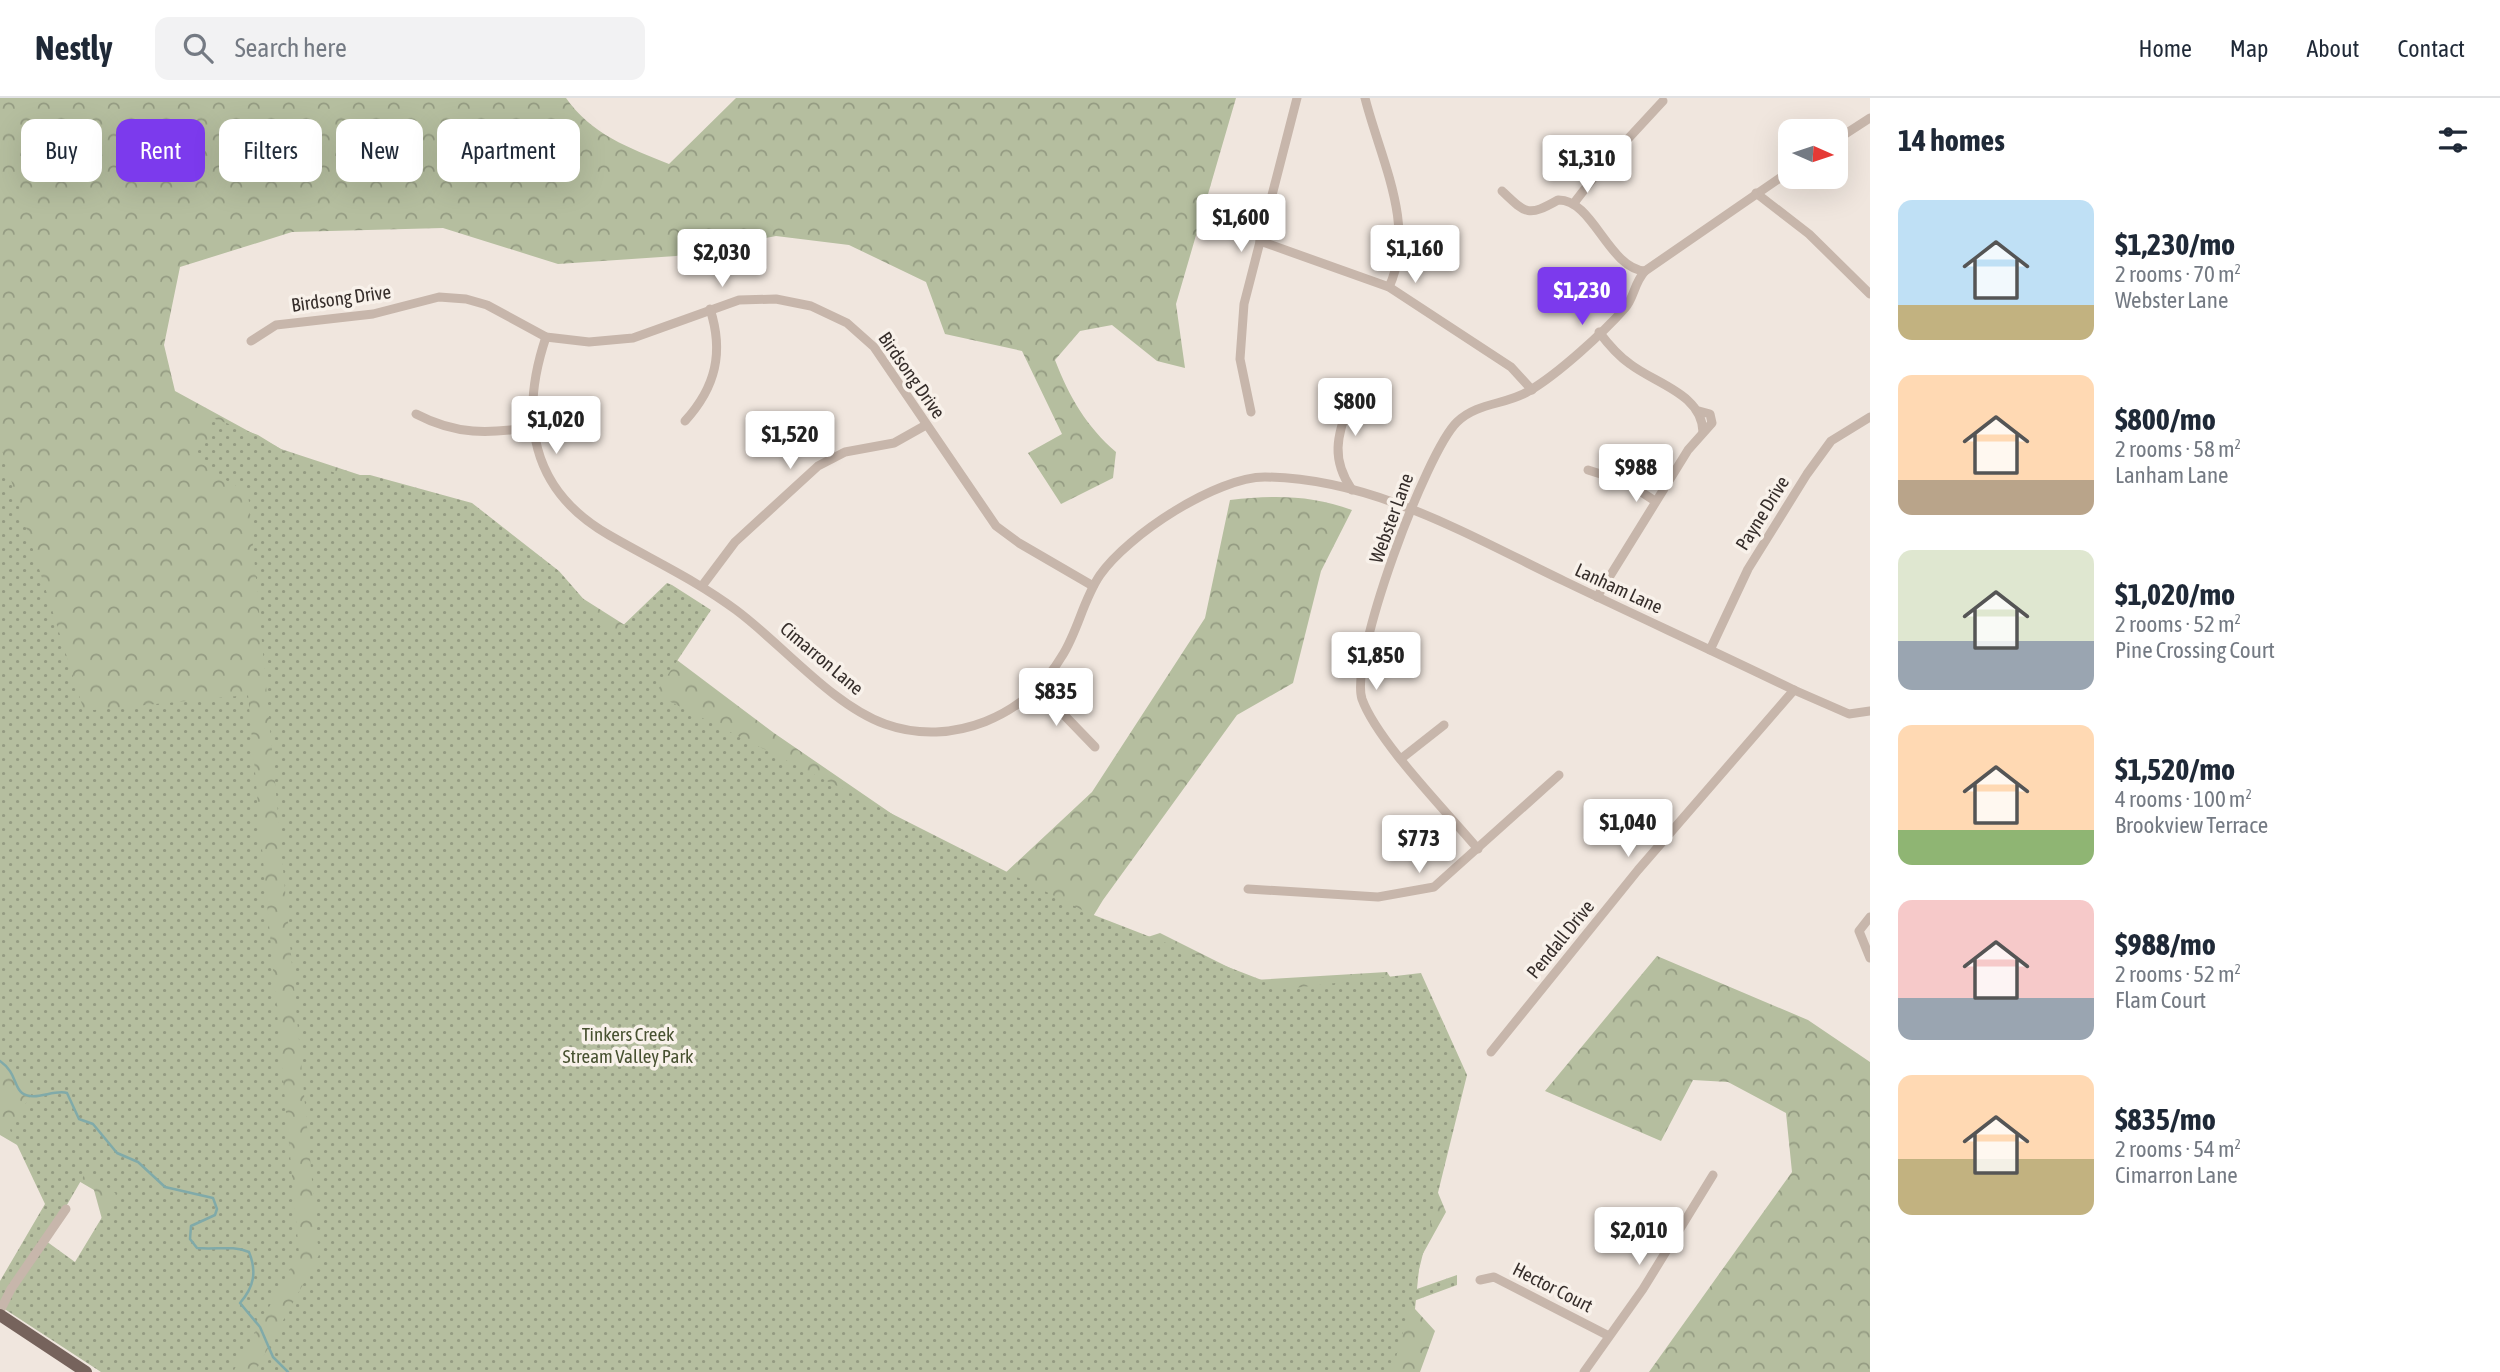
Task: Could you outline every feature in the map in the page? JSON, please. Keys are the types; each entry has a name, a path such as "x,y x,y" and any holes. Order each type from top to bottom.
{"main road":[{"path":"0,1313 86,1372"}],"street":[{"path":"1251,412 1241,373 1240,342 1246,291 1297,98"},
{"path":"1365,98 1400,232 1400,260 1389,287"},
{"path":"1574,203 1601,168 1663,102"},
{"path":"1848,133 1870,118"},
{"name":"Webster Lane","path":"1478,849 1375,726 1361,696 1367,645 1410,507 1437,449 1458,421 1472,411 1510,401 1532,390 1627,306 1634,284 1645,271 1778,179"},
{"path":"1502,191 1530,212 1539,212 1558,200 1574,203 1627,265 1645,271"},
{"path":"1756,193 1809,234 1870,294"},
{"path":"1260,241 1389,287 1511,367 1532,390"},
{"name":"Birdsong Drive","path":"251,341 276,325 373,314 432,298 448,297 487,305 546,337 574,342 617,341 739,300 776,299 811,306 858,331 885,359 926,425 996,526 1019,543 1093,586"},
{"path":"685,421 707,392 716,366 718,341 710,309"},
{"path":"1597,597 1655,501 1703,432 1699,411 1681,395 1627,362 1599,332"},
{"name":"Cimarron Lane","path":"546,337 534,381 532,426 546,472 567,502 588,523 702,586 749,620 848,704 891,726 947,730 972,726 1010,710 1038,688 1066,649 1093,586 1126,547 1196,498 1237,480 1278,477 1349,489"},
{"path":"1349,489 1340,472 1336,448 1354,388"},
{"path":"416,414 448,429 472,433 532,426"},
{"name":"Payne Drive","path":"1710,650 1748,569 1807,474 1831,441 1870,417"},
{"path":"702,586 734,542 818,466 845,452 894,443 926,425"},
{"path":"1588,470 1626,482 1655,501"},
{"name":"Lanham Lane","path":"1349,489 1410,507 1849,714 1870,711"},
{"path":"1038,688 1095,747"},
{"name":"Pendall Drive","path":"1491,1052 1638,870 1794,690"},
{"path":"1402,758 1444,725"},
{"path":"1248,890 1378,897 1434,887 1559,775"},
{"path":"1870,917 1859,931 1870,958"},
{"path":"1584,1372 1643,1289 1713,1175"},
{"path":"0,1313 11,1289 66,1209"},
{"name":"Hector Court","path":"1479,1280 1494,1277 1609,1336"}],"green space":[{"path":"0,98 566,98 587,121 612,139 669,164 736,98 1236,98 1176,304 1185,368 1157,361 1112,325 1080,331 1055,360 1080,410 1096,432 1116,452 1113,478 1061,504 1028,453 1062,434 1022,351 945,334 926,282 849,245 776,236 676,256 558,264 443,228 292,232 180,267 164,345 175,391 281,449 360,475 478,524 560,584 661,648 774,733 914,829 1003,875 1092,792 1205,618 1230,500 1292,497 1322,501 1352,510 1321,571 1293,683 1237,715 1103,900 1078,941 1077,960 1160,933 1254,980 1387,972 1415,1016 1419,1147 1446,1212 1420,1259 1415,1309 1435,1331 1420,1372 132,1372 111,1252 94,1190 0,1135"},
{"name":"Tinkers Creek Stream Valley Park","path":"210,417 258,435 297,459 341,475 370,475 472,503 559,571 614,634 667,583 672,585 711,610 655,694 1086,912 1285,989 1421,973 1467,1075 1414,1290 1457,1275 1457,1285 1411,1302 1392,1372 255,1372 319,1255 248,492 218,476 189,453 209,440"},
{"path":"0,445 84,711 248,695 299,1253 233,1372 101,1372 0,1306 0,1281 45,1204 10,1130 32,1093 12,1070 0,1063","holes":["86,1172 116,1194 75,1262 46,1241"]},
{"path":"1657,956 1808,1020 1870,1062 1870,1372 1649,1372 1792,1172 1786,1113 1728,1082 1693,1080 1661,1141 1545,1091"}],"waterway":[{"path":"0,1061 9,1070 22,1093 32,1096 67,1093 79,1119 93,1124 117,1153 138,1162 165,1187 213,1198 217,1209 215,1215 191,1226 190,1239 197,1248 230,1248 249,1252 253,1279 240,1303 260,1327 273,1357 288,1372"}]}
